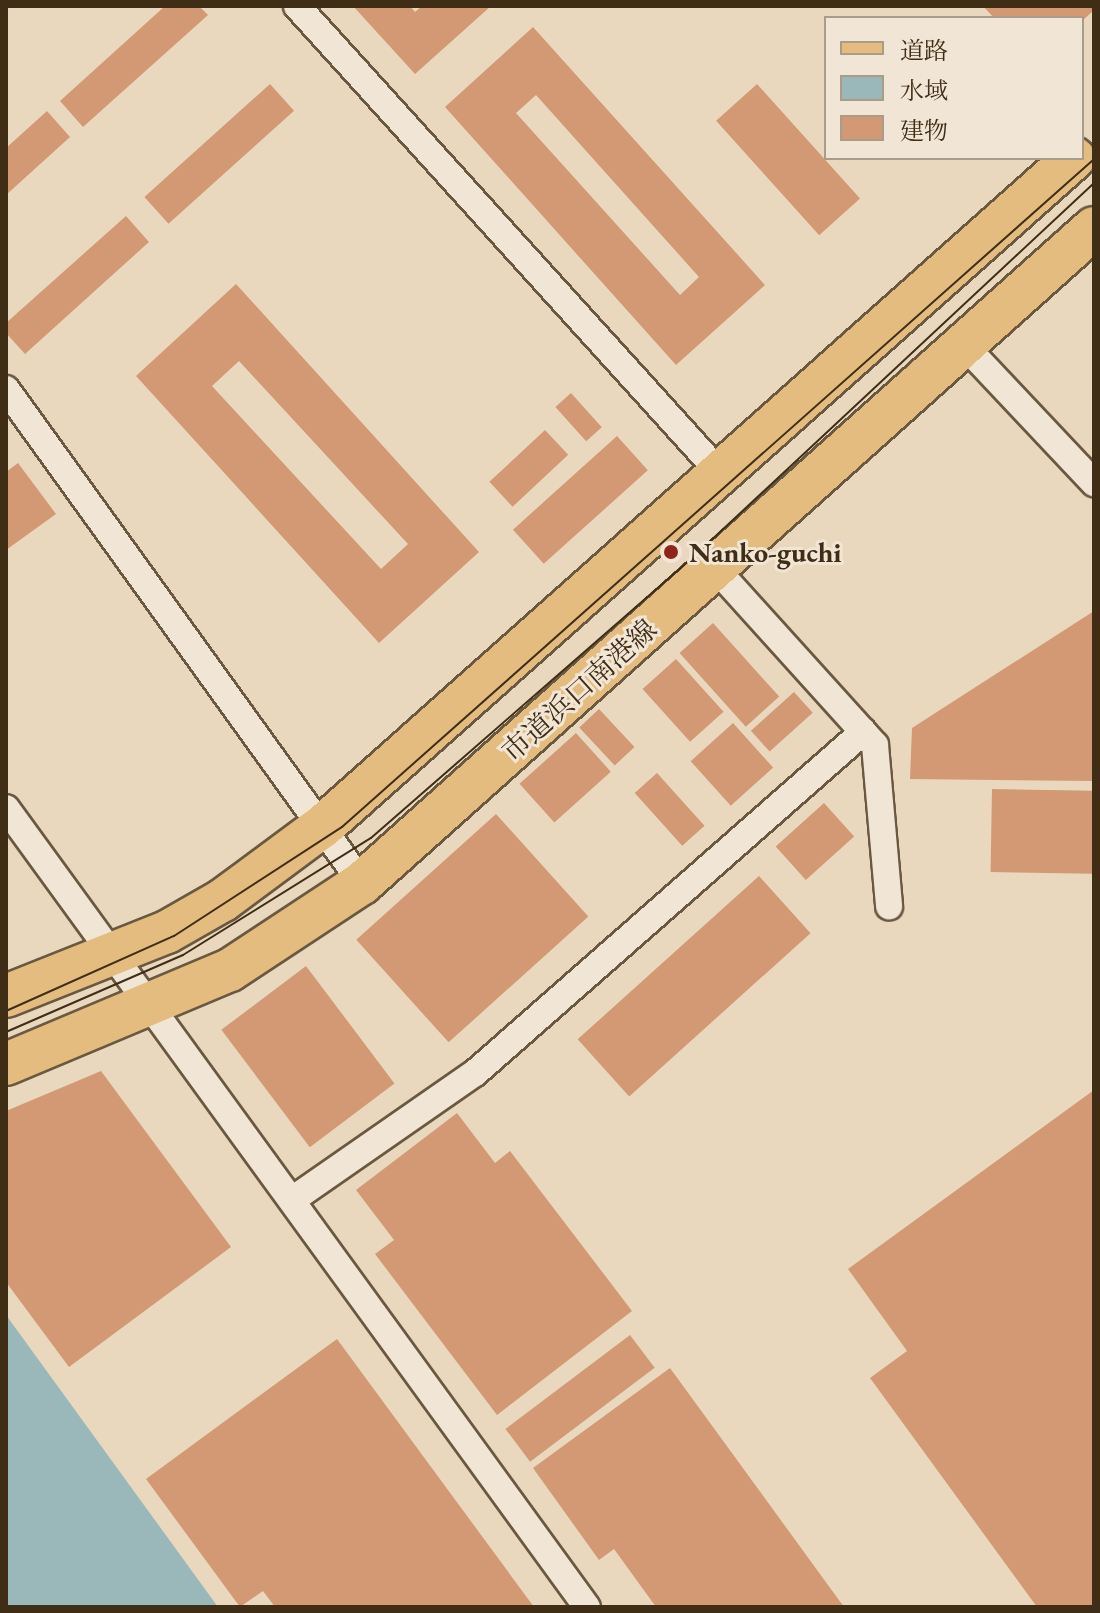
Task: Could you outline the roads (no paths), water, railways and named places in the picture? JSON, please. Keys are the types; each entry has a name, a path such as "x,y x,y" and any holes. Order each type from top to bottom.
{"main road":[{"path":"6,996 112,954 223,900 323,826 1072,160"},
{"name":"市道浜口南港線","path":"6,1064 152,1006 277,943 362,883 1094,228"}],"street":[{"path":"297,6 720,473"},
{"path":"964,345 1094,483"},
{"path":"6,389 362,883"},
{"path":"716,569 875,745 889,906"},
{"path":"292,1200 475,1073 863,732"},
{"path":"6,808 587,1607"}],"water":[{"path":"6,1315 218,1607 6,1607"}],"tram line":[{"path":"6,1011 174,936 342,827 1094,159"},
{"path":"6,1032 183,955 371,838 690,560 1094,183"}],"place":[{"name":"Nanko-guchi","path":"671,552"}]}
